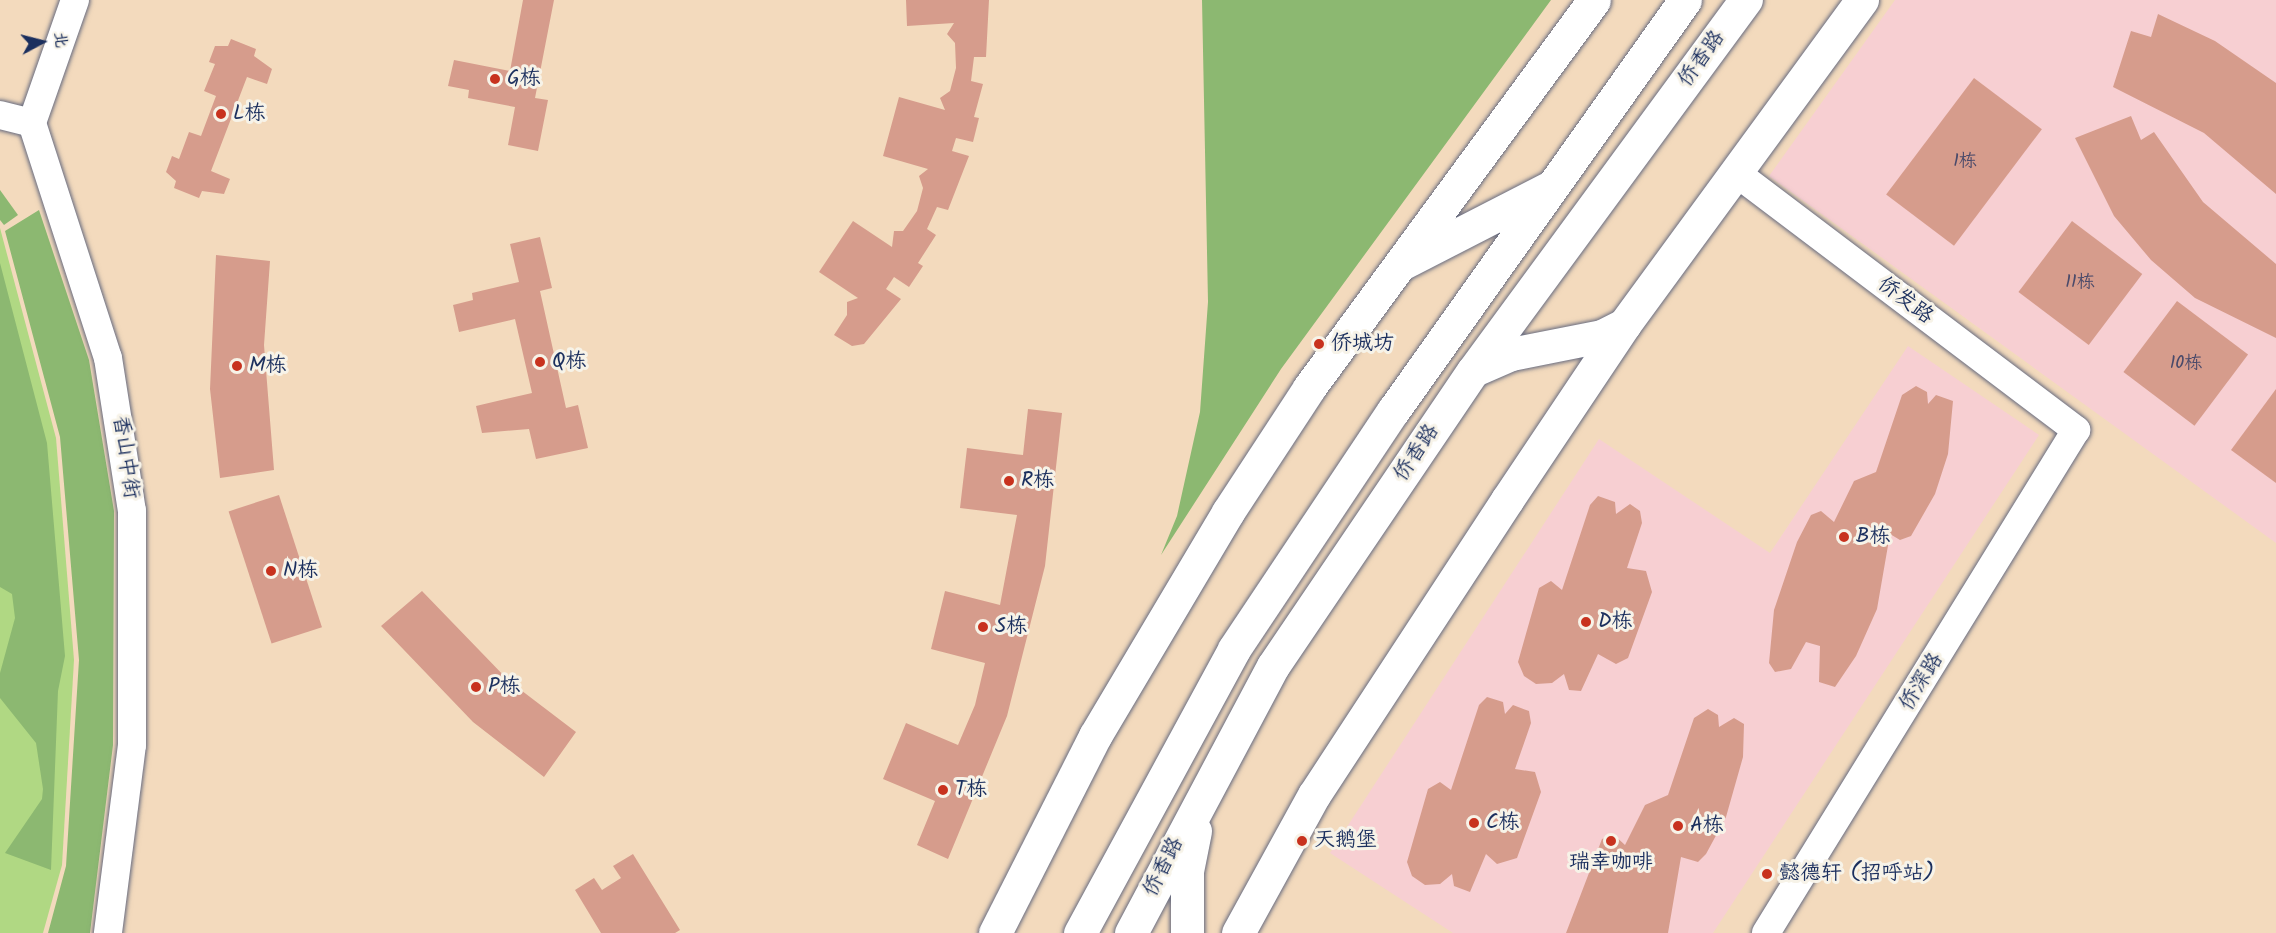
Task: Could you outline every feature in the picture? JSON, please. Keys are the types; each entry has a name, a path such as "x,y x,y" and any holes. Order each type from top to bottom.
{"main road":[{"path":"995,933 1146,646 1303,398 1397,266 1594,0"},
{"name":"侨香路","path":"1080,933 1234,649 1553,185 1685,0"},
{"name":"侨香路","path":"1131,933 1202,792 1273,666 1473,371 1746,0"},
{"path":"1238,933 1314,795 1624,325 1862,0"},
{"path":"1650,49 1689,78"},
{"path":"1397,266 1553,185"},
{"path":"1473,371 1512,354 1602,336 1624,325"},
{"path":"1187,933 1187,871 1202,792"}],"street":[{"path":"0,115 32,123 75,0"},
{"name":"香山中街","path":"32,123 108,358 132,511 132,745 108,933"},
{"name":"侨发路","path":"1735,172 2076,430"},
{"name":"侨深路","path":"1766,933 2076,430"}],"shaded area":[{"path":"1895,0 2276,0 2276,543 1769,176"},
{"path":"1908,346 2039,435 1713,933 1453,933 1330,853 1599,439 1770,553"}],"green space":[{"path":"1202,0 1551,0 1281,369 1161,555 1177,516 1200,412 1208,302"},
{"path":"0,190 18,215 4,225 0,220"},
{"path":"39,210 89,360 114,511 113,745 90,933 48,933 66,866 79,660 60,437 5,231"},
{"path":"0,228 56,438 74,660 62,865 43,933 0,933"},
{"path":"0,263 47,443 65,656 58,691 51,870 5,853 42,799 43,789 36,743 0,698 0,673 15,618 12,594 0,587"}],"building":[{"name":"G栋","path":"523,0 554,0 535,98 548,100 538,151 508,145 515,107 468,98 469,90 448,86 454,60 510,71"},
{"path":"906,0 989,0 986,57 974,57 971,81 983,84 974,117 979,118 973,142 956,138 952,151 969,156 948,210 937,207 927,229 936,235 918,263 923,266 909,287 894,277 886,289 901,299 864,344 852,346 834,335 847,315 847,302 858,298 819,272 853,221 892,247 894,231 903,231 917,211 923,188 919,176 928,169 883,156 899,97 945,110 940,98 950,91 956,68 955,43 947,34 954,23 907,26"},
{"path":"2158,14 2215,41 2276,83 2276,194 2204,133 2113,87 2131,31 2151,37"},
{"name":"L栋","path":"231,39 256,49 254,56 272,69 267,84 247,77 211,171 230,179 224,194 202,191 199,198 174,188 176,181 166,172 172,156 179,159 189,132 201,136 216,96 204,91 215,64 209,62 215,46 228,46"},
{"path":"1974,78 2042,129 1954,246 1886,195"},
{"path":"2131,116 2141,140 2154,132 2203,202 2276,264 2276,338 2195,298 2151,260 2114,216 2075,138"},
{"path":"2072,221 2142,274 2089,345 2018,292"},
{"name":"Q栋","path":"540,237 552,288 540,291 566,408 578,405 588,448 536,459 529,429 482,433 476,406 532,393 515,319 459,332 453,305 473,300 472,293 519,282 510,244"},
{"name":"M栋","path":"216,255 270,261 264,345 274,470 220,478 210,389"},
{"path":"2177,301 2248,355 2195,426 2123,372"},
{"name":"B栋","path":"1916,386 1927,392 1928,404 1936,395 1953,401 1948,454 1935,494 1911,536 1900,540 1890,534 1877,609 1856,656 1835,687 1819,682 1820,646 1806,642 1791,669 1775,672 1769,663 1774,610 1797,542 1811,515 1821,511 1834,522 1854,481 1876,472 1902,395"},
{"path":"2276,389 2276,483 2231,450"},
{"path":"1028,409 1062,413 1045,566 1007,716 948,859 917,845 935,801 883,779 906,723 958,745 975,705 985,663 931,649 945,591 1000,605 1017,515 960,508 967,448 1023,455"},
{"name":"N栋","path":"279,495 322,627 272,644 229,511"},
{"name":"D栋","path":"1598,496 1615,502 1616,514 1630,504 1640,511 1642,523 1627,568 1646,571 1652,592 1628,658 1616,664 1598,654 1581,691 1569,690 1564,674 1552,683 1536,684 1524,676 1518,662 1539,588 1551,581 1562,590 1590,505"},
{"name":"P栋","path":"422,591 509,681 576,732 544,777 473,722 381,626"},
{"name":"C栋","path":"1487,697 1503,702 1505,714 1513,705 1529,711 1531,723 1515,769 1535,772 1541,792 1517,858 1497,864 1486,854 1470,892 1454,886 1452,874 1440,884 1425,885 1412,876 1407,862 1428,789 1440,782 1451,790 1479,705"},
{"name":"A栋","path":"1708,709 1718,715 1719,727 1734,718 1744,724 1743,757 1726,817 1706,854 1698,862 1681,857 1668,933 1566,933 1602,839 1613,834 1625,845 1645,805 1668,795 1694,718"},
{"path":"633,854 680,930 675,933 601,933 575,890 594,878 602,890 621,878 613,866"}],"place":[{"name":"G栋","path":"495,79"},
{"name":"L栋","path":"221,114"},
{"name":"侨城坊","path":"1319,344"},
{"name":"Q栋","path":"540,362"},
{"name":"M栋","path":"237,366"},
{"name":"R栋","path":"1009,481"},
{"name":"B栋","path":"1844,537"},
{"name":"N栋","path":"271,571"},
{"name":"D栋","path":"1586,622"},
{"name":"S栋","path":"983,627"},
{"name":"P栋","path":"476,687"},
{"name":"T栋","path":"943,790"},
{"name":"C栋","path":"1474,823"},
{"name":"A栋","path":"1678,826"},
{"name":"天鹅堡","path":"1302,841"},
{"name":"瑞幸咖啡","path":"1611,841"},
{"name":"懿德轩 (招呼站)","path":"1767,874"}]}
